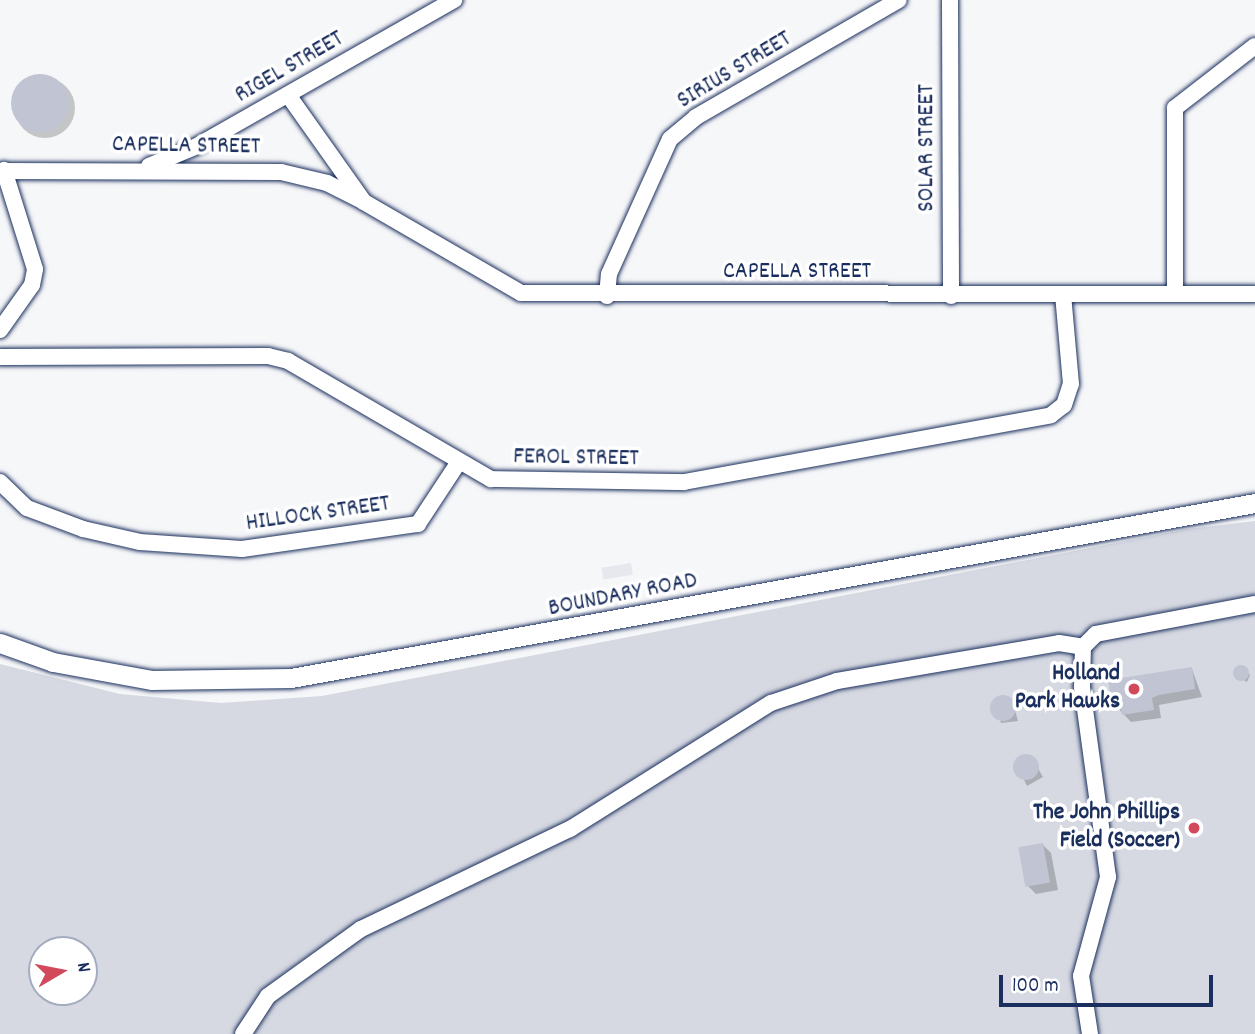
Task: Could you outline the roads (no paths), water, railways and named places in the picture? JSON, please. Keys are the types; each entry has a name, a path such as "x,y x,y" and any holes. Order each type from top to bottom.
{"main road":[{"name":"BOUNDARY ROAD","path":"0,643 53,662 152,680 290,678 1255,503"}],"street":[{"name":"RIGEL STREET","path":"145,167 197,146 454,0"},
{"name":"SIRIUS STREET","path":"607,296 609,274 670,139 696,117 899,0"},
{"name":"SOLAR STREET","path":"950,0 951,296"},
{"path":"1175,295 1175,108 1255,46"},
{"name":"CAPELLA STREET","path":"288,95 364,202"},
{"name":"CAPELLA STREET","path":"2,170 145,167 293,174 364,202 522,293 607,296 1255,294"},
{"path":"0,330 32,285 35,269 2,170"},
{"name":"FEROL STREET","path":"0,357 268,356 288,360 458,463 506,482 684,482 1051,415 1064,405 1071,384 1063,295"},
{"name":"HILLOCK STREET","path":"0,482 27,508 83,529 140,542 242,550 418,524 458,463"},
{"path":"1090,1034 1081,976 1108,877 1082,687 1083,647 1096,634 1255,604"},
{"path":"243,1034 268,996 361,929 570,829 771,703 837,681 1059,643 1083,647"}],"place":[{"name":"Holland Park Hawks","path":"1134,689"},
{"name":"The John Phillips Field (Soccer)","path":"1194,828"}]}
